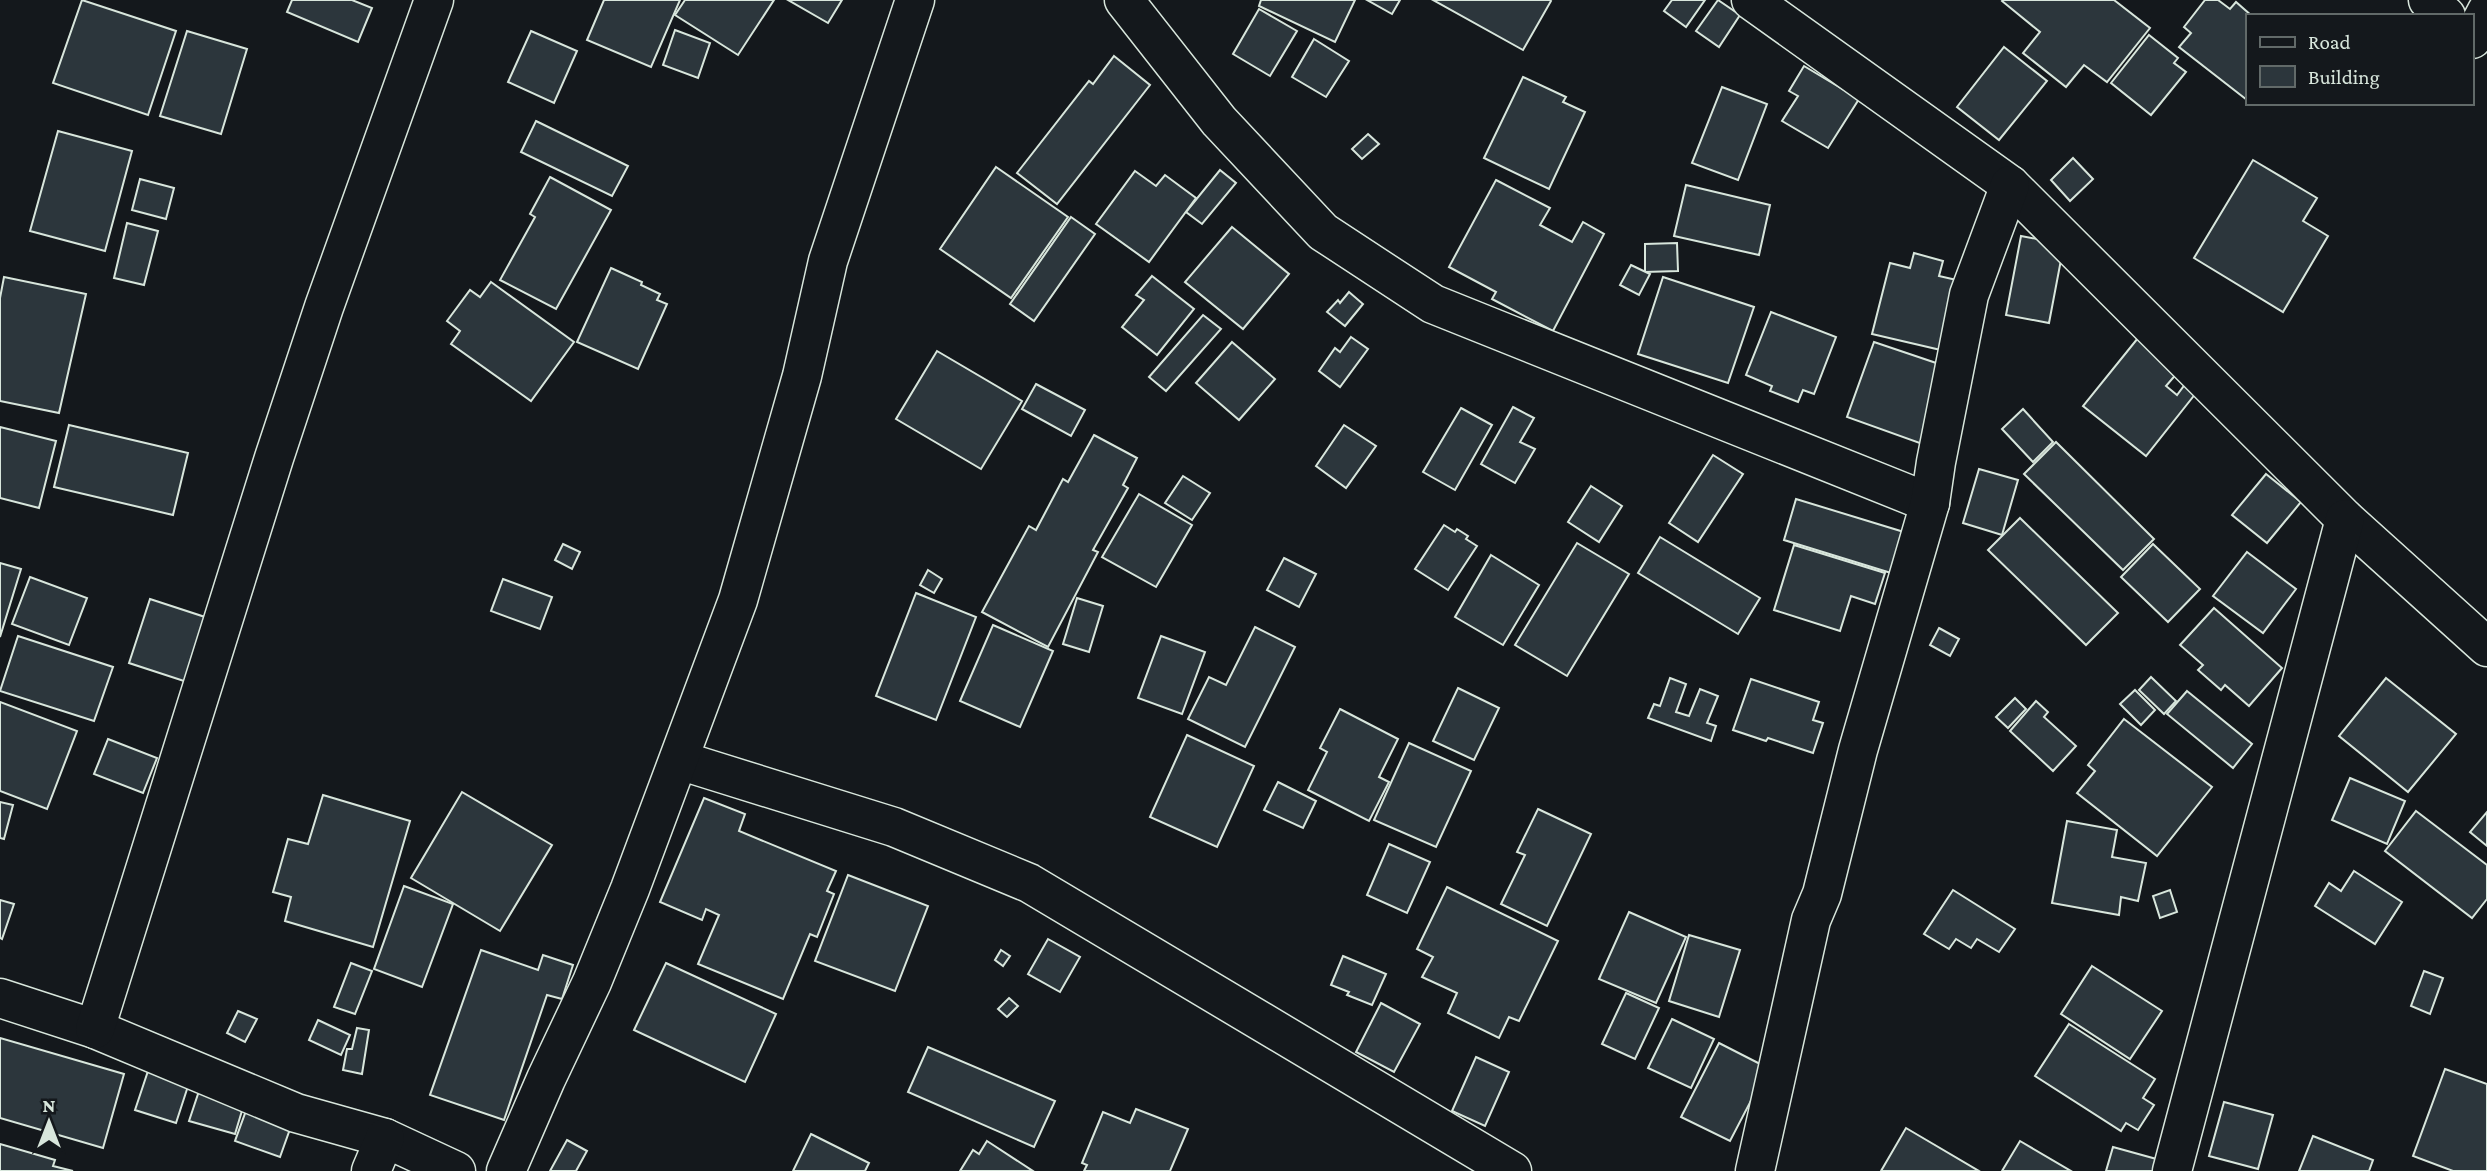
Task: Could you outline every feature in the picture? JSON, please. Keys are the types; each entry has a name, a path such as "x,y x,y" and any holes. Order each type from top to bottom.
{"street":[{"path":"95,1029 274,458 324,307 434,0"},
{"path":"506,1171 592,982 738,600 802,376 828,261 915,0"},
{"path":"1124,0 1219,121 1323,232 1433,304 1930,503"},
{"path":"1751,0 2010,185 2345,519 2487,647"},
{"path":"2428,0 2448,14"},
{"path":"1755,1171 1811,920 1822,894 1858,750 1930,503 1969,295 2010,185"},
{"path":"2172,1171 2345,519"},
{"path":"679,760 894,827 1029,883 1512,1171"},
{"path":"0,998 95,1029 296,1113 378,1154 456,1171"}],"building":[{"path":"82,0 176,31 148,115 53,83"},
{"path":"292,0 352,0 372,8 358,42 287,12"},
{"path":"604,0 680,0 651,67 587,40"},
{"path":"685,0 774,0 738,55 675,15"},
{"path":"788,0 842,0 828,23"},
{"path":"1261,0 1355,0 1335,42 1259,6"},
{"path":"1367,0 1400,0 1392,14"},
{"path":"1433,0 1550,0 1551,1 1523,50"},
{"path":"1672,0 1705,0 1686,27 1664,11"},
{"path":"1718,0 1740,15 1719,47 1696,31"},
{"path":"2003,0 2114,0 2150,28 2107,82 2084,65 2066,87 2023,53 2040,32"},
{"path":"2205,0 2218,0 2230,9 2236,2 2250,14 2246,14 2246,99 2179,47 2191,33 2184,27"},
{"path":"1259,9 1297,31 1270,76 1233,54"},
{"path":"675,30 710,43 698,78 663,65"},
{"path":"187,31 247,49 221,134 160,116"},
{"path":"531,31 577,51 554,103 508,82"},
{"path":"2149,35 2178,58 2174,63 2186,72 2151,115 2111,83"},
{"path":"1314,39 1349,61 1326,97 1292,77"},
{"path":"2004,47 2047,81 1999,140 1957,107"},
{"path":"1114,56 1150,85 1057,204 1017,173 1089,81 1093,84"},
{"path":"1804,66 1859,99 1828,148 1782,121 1798,96 1789,91"},
{"path":"1523,77 1566,97 1563,102 1585,112 1549,189 1484,158"},
{"path":"1722,87 1767,104 1738,180 1692,163"},
{"path":"536,121 628,166 612,196 521,152"},
{"path":"58,131 132,151 105,251 30,231"},
{"path":"1368,134 1379,144 1362,159 1352,149"},
{"path":"2073,158 2093,179 2070,201 2051,180"},
{"path":"2253,160 2317,198 2303,221 2328,236 2283,312 2194,258"},
{"path":"996,167 1068,217 1011,298 940,249"},
{"path":"1220,170 1236,183 1202,224 1186,212"},
{"path":"1135,171 1156,186 1165,175 1196,198 1149,262 1096,224"},
{"path":"550,177 611,210 556,309 500,280 535,217 530,214"},
{"path":"140,179 174,188 166,219 132,210"},
{"path":"1496,180 1550,208 1540,225 1572,242 1583,222 1604,234 1553,331 1492,299 1496,292 1449,267"},
{"path":"1686,185 1770,205 1759,255 1674,236"},
{"path":"1071,217 1095,234 1034,321 1010,304"},
{"path":"127,223 158,231 144,285 114,278"},
{"path":"1232,227 1289,274 1243,329 1185,282"},
{"path":"2021,236 2064,244 2049,323 2006,315"},
{"path":"1677,243 1678,271 1645,272 1645,244"},
{"path":"1914,253 1943,261 1939,276 1961,281 1945,351 1872,334 1890,263 1910,268"},
{"path":"1631,265 1650,274 1639,295 1620,285"},
{"path":"611,268 642,282 641,285 660,294 657,300 667,304 638,369 577,342"},
{"path":"1152,276 1194,309 1157,355 1122,327 1144,300 1136,295"},
{"path":"4,277 86,294 59,413 0,401 0,298"},
{"path":"1663,277 1754,307 1728,383 1638,354"},
{"path":"491,282 574,342 531,401 451,344 460,331 447,321 470,290 480,297"},
{"path":"1349,292 1363,304 1345,326 1327,312"},
{"path":"1771,312 1836,337 1814,394 1803,390 1798,402 1770,391 1772,386 1746,375"},
{"path":"1203,315 1221,329 1166,391 1149,377"},
{"path":"1351,337 1368,349 1340,387 1319,371 1335,348 1340,352"},
{"path":"2138,338 2179,371 2166,386 2177,395 2189,379 2200,388 2146,456 2083,406"},
{"path":"1232,342 1275,379 1239,420 1196,383"},
{"path":"1874,342 1948,367 1928,446 1847,417"},
{"path":"937,351 1022,401 981,469 896,419"},
{"path":"1036,384 1085,410 1071,436 1022,409"},
{"path":"1513,407 1534,418 1520,442 1535,449 1515,483 1481,464"},
{"path":"1461,408 1492,425 1455,490 1423,472"},
{"path":"2023,409 2053,442 2033,462 2002,429"},
{"path":"69,425 188,453 173,515 54,487"},
{"path":"1344,425 1376,446 1346,488 1316,466"},
{"path":"0,427 56,441 39,508 0,498"},
{"path":"1094,435 1137,458 1123,485 1128,488 1093,550 1098,552 1048,647 982,612 1029,526 1036,530 1063,479 1068,482"},
{"path":"2056,442 2154,539 2123,570 2024,474"},
{"path":"1713,455 1743,474 1698,542 1669,523"},
{"path":"1979,469 2018,480 2002,535 1963,523"},
{"path":"2266,474 2301,502 2267,543 2232,515"},
{"path":"1183,476 1210,493 1192,520 1165,503"},
{"path":"1591,486 1622,506 1599,542 1568,522"},
{"path":"1139,494 1192,525 1156,587 1102,557"},
{"path":"1796,499 1917,536 1904,577 1784,540"},
{"path":"2020,518 2118,613 2086,645 1988,550"},
{"path":"1444,525 1468,536 1466,539 1477,546 1448,590 1415,569"},
{"path":"1660,537 1760,598 1738,634 1638,573"},
{"path":"1577,543 1629,574 1567,676 1515,645"},
{"path":"563,544 580,552 572,569 555,560"},
{"path":"2153,544 2200,589 2168,622 2121,577"},
{"path":"1794,545 1885,573 1875,604 1851,596 1840,631 1774,610"},
{"path":"2247,552 2296,589 2263,633 2213,596"},
{"path":"1491,555 1539,585 1503,645 1455,617"},
{"path":"1284,558 1316,574 1299,607 1267,590"},
{"path":"0,563 21,569 0,637"},
{"path":"928,570 942,579 934,593 920,585"},
{"path":"30,577 87,598 69,645 12,624"},
{"path":"503,579 552,597 540,629 491,611"},
{"path":"916,593 976,617 936,720 876,696"},
{"path":"1077,598 1103,606 1089,652 1063,644"},
{"path":"150,599 208,618 187,682 129,663"},
{"path":"2214,608 2282,668 2249,706 2225,685 2221,690 2198,670 2203,665 2180,645"},
{"path":"993,625 1053,651 1020,727 960,701"},
{"path":"1255,627 1295,647 1245,747 1188,719 1209,677 1226,685"},
{"path":"1939,628 1959,639 1950,656 1930,645"},
{"path":"18,636 113,667 94,721 0,691"},
{"path":"1161,636 1205,652 1182,714 1138,698"},
{"path":"2151,677 2176,701 2164,714 2139,690"},
{"path":"1670,678 1686,684 1676,712 1689,716 1700,689 1718,696 1707,723 1716,726 1711,741 1648,718 1654,704 1660,706"},
{"path":"2386,678 2456,734 2408,792 2339,736"},
{"path":"1751,679 1819,702 1813,720 1823,723 1813,753 1733,730"},
{"path":"1458,688 1499,708 1474,760 1433,741"},
{"path":"2135,690 2155,710 2141,725 2120,704"},
{"path":"2187,691 2252,744 2233,768 2167,714"},
{"path":"2015,698 2026,709 2008,728 1996,717"},
{"path":"2036,701 2048,712 2044,717 2076,746 2053,771 2010,731"},
{"path":"0,702 77,731 47,809 0,791"},
{"path":"1340,709 1398,739 1379,777 1389,782 1369,821 1308,790 1327,752 1320,748"},
{"path":"2124,719 2212,787 2157,856 2077,793 2095,771 2088,765"},
{"path":"1187,735 1254,766 1217,847 1150,817"},
{"path":"108,739 157,758 143,793 94,774"},
{"path":"1409,743 1471,771 1436,847 1374,820"},
{"path":"2350,778 2405,801 2387,844 2332,820"},
{"path":"1278,782 1316,801 1303,828 1264,810"},
{"path":"462,792 552,845 500,931 411,878"},
{"path":"323,795 410,821 373,947 285,921 291,897 273,892 288,839 308,844"},
{"path":"704,798 745,814 739,831 836,871 827,891 834,894 817,937 810,934 783,999 698,964 719,915 706,909 702,920 660,902"},
{"path":"0,802 13,805 4,839 0,838"},
{"path":"1538,809 1591,834 1547,926 1501,904 1525,855 1517,852"},
{"path":"2416,811 2487,865 2487,899 2472,918 2385,851"},
{"path":"2487,812 2487,846 2470,832"},
{"path":"2067,821 2117,830 2112,857 2146,863 2138,901 2121,897 2119,915 2052,903"},
{"path":"1389,844 1430,862 1407,913 1367,895"},
{"path":"2354,871 2402,902 2375,944 2315,906 2329,883 2341,891"},
{"path":"848,875 928,906 895,991 815,961"},
{"path":"404,886 453,904 422,987 374,969"},
{"path":"1447,887 1558,941 1519,1021 1509,1017 1499,1038 1448,1013 1457,993 1422,977 1433,957 1417,949"},
{"path":"1953,890 2015,929 1999,952 1977,939 1971,948 1956,939 1949,949 1924,934"},
{"path":"2170,890 2177,912 2160,918 2153,896"},
{"path":"0,900 14,904 2,939 0,938"},
{"path":"1629,912 1686,937 1656,1003 1599,979"},
{"path":"1689,935 1740,950 1719,1017 1669,1001"},
{"path":"1048,939 1080,957 1060,992 1028,974"},
{"path":"481,950 538,970 543,955 573,965 562,999 547,995 504,1120 430,1095"},
{"path":"1001,950 1010,956 1003,966 995,960"},
{"path":"1343,956 1386,974 1372,1005 1331,985"},
{"path":"351,963 372,971 355,1014 334,1007"},
{"path":"666,963 776,1014 745,1082 634,1030"},
{"path":"2092,966 2162,1011 2130,1059 2061,1014"},
{"path":"2424,971 2443,978 2430,1014 2411,1006"},
{"path":"1626,993 1659,1008 1635,1059 1602,1044"},
{"path":"1009,998 1018,1006 1007,1017 998,1009"},
{"path":"1381,1003 1420,1024 1394,1072 1356,1052"},
{"path":"238,1011 257,1019 245,1042 227,1033"},
{"path":"1672,1019 1714,1039 1691,1088 1648,1068"},
{"path":"318,1020 350,1035 341,1055 309,1040"},
{"path":"2069,1024 2155,1079 2143,1098 2154,1105 2138,1130 2126,1123 2121,1131 2035,1076"},
{"path":"357,1028 369,1030 362,1074 343,1070 347,1049 352,1049"},
{"path":"0,1038 124,1074 103,1148 0,1118"},
{"path":"1719,1043 1768,1068 1730,1141 1681,1117"},
{"path":"928,1047 1055,1101 1034,1147 908,1092"},
{"path":"1476,1057 1509,1072 1485,1126 1452,1111"},
{"path":"149,1068 190,1080 176,1123 135,1110"},
{"path":"2445,1069 2487,1084 2487,1171 2453,1171 2413,1156"},
{"path":"199,1091 244,1104 235,1134 189,1121"},
{"path":"2224,1102 2273,1115 2258,1169 2209,1156"},
{"path":"247,1108 290,1129 280,1157 235,1141"},
{"path":"1136,1109 1188,1129 1170,1171 1084,1171 1087,1165 1082,1163 1103,1112 1130,1123"},
{"path":"1906,1128 1979,1171 1881,1171"},
{"path":"811,1134 869,1163 865,1171 793,1171"},
{"path":"2313,1136 2373,1160 2369,1171 2299,1171"},
{"path":"567,1140 587,1151 576,1171 550,1171"},
{"path":"987,1141 1033,1171 960,1171 973,1150 979,1154"},
{"path":"2020,1141 2071,1171 2002,1171"},
{"path":"0,1144 55,1160 53,1166 73,1171 0,1171"},
{"path":"2113,1147 2160,1160 2156,1171 2106,1171"}]}
